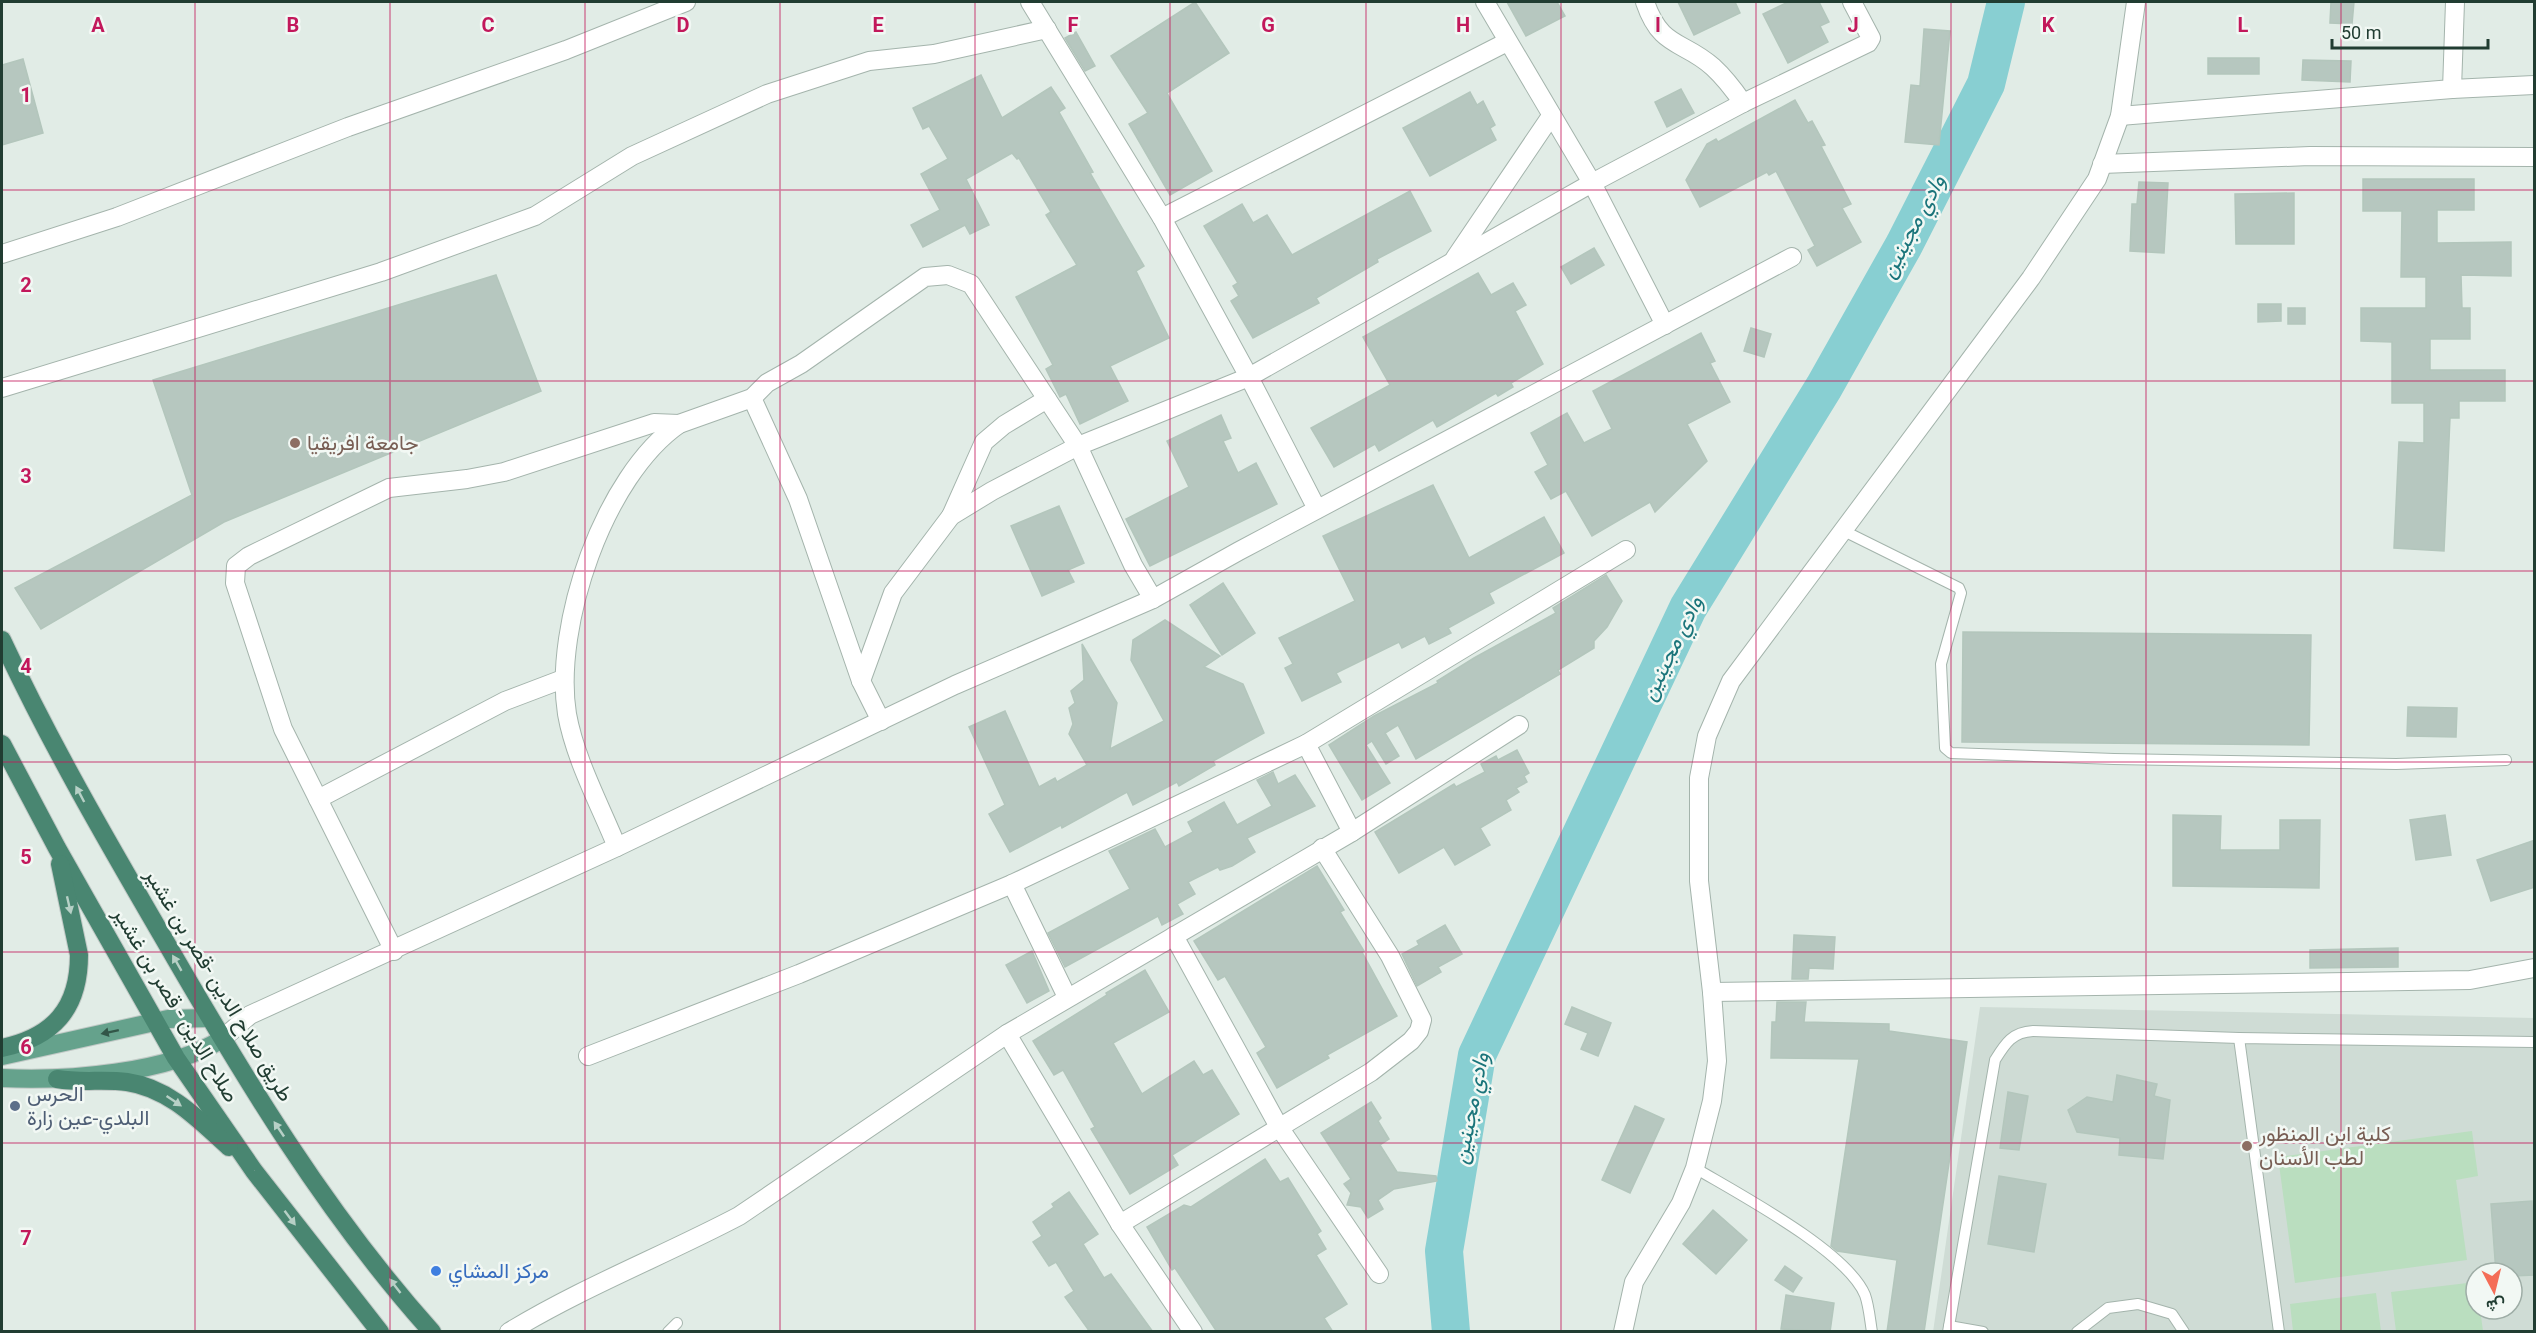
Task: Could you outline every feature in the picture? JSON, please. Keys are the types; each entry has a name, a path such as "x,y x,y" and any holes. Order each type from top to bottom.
{"highway":[{"name":"طريق صلاح الدين -قصر بن غشير","path":"2,640 89,810 255,1093 324,1195 432,1332"},
{"name":"صلاح الدين - قصر بن غشير","path":"2,744 57,848 176,1058 254,1171 380,1332"},
{"path":"2,1048 23,1043 48,1031 67,1008 77,982 80,955 57,848"},
{"path":"57,1080 78,1083 128,1082 159,1091 204,1124 254,1171"}],"main road":[{"path":"2,1056 155,1023 183,1018 209,1018"},
{"path":"2,1078 57,1080 116,1073 201,1051 222,1039"}],"street":[{"path":"2,254 117,217 348,127 566,50 686,2"},
{"path":"1030,2 1162,218 1250,377 1317,509"},
{"path":"1485,2 1592,183 1665,325"},
{"path":"1645,2 1650,19 1671,43 1712,65 1743,103"},
{"path":"951,516 992,491 1078,446 1250,377 1592,183 1743,103 1868,43 1871,38 1852,2"},
{"path":"1623,1332 1635,1281 1681,1203 1695,1168 1712,1101 1717,1061 1712,992 1699,881 1700,778 1707,736 1731,681 2031,278 2097,179 2120,116 2136,2"},
{"path":"2452,89 2455,2"},
{"path":"2,388 381,272 535,216 632,156 766,94 870,61 934,54 1047,28"},
{"path":"1162,218 1507,42"},
{"path":"2120,116 2452,89 2535,85"},
{"path":"1452,262 1551,116"},
{"path":"2103,164 2310,156 2535,157"},
{"path":"222,1039 250,1015 617,847 955,685 1153,599 1317,509 1792,257"},
{"path":"617,847 591,785 568,717 563,679 569,632 585,569 604,520 642,460 660,438 679,424 752,398 767,383 801,364 925,277 948,275 972,284 1078,446 1133,565 1153,599"},
{"path":"752,398 798,499 861,681 881,720"},
{"path":"861,681 893,593 951,516 984,442 1004,425 1047,399"},
{"path":"394,951 284,729 235,583 236,566 249,556 389,488 467,479 504,472 654,423 679,424"},
{"path":"588,1056 799,974 1012,884 1306,744 1626,550"},
{"path":"318,799 505,701 563,679"},
{"path":"509,1332 585,1289 693,1241 739,1216 1007,1034 1352,832 1519,725"},
{"path":"1306,744 1352,832"},
{"path":"1120,1224 1371,1072 1411,1041 1419,1031 1422,1020 1390,956 1322,848"},
{"path":"1012,884 1067,997"},
{"path":"1174,936 1279,1127 1379,1274"},
{"path":"1712,992 2470,980 2535,968"},
{"path":"209,1018 250,1015"},
{"path":"1007,1034 1120,1224 1193,1332"}],"lane":[{"path":"1842,530 1959,588 1961,593 1941,664 1945,748 1951,753 2373,764 2506,760"},
{"path":"1983,1332 1948,1329 1995,1060 2008,1041 2020,1032 2535,1042"},
{"path":"2239,1038 2279,1332"},
{"path":"1695,1168 1767,1212 1845,1268 1865,1294 1872,1332"},
{"path":"2077,1332 2108,1308 2138,1304 2172,1314 2184,1332"},
{"path":"668,1332 677,1323"}],"shaded area":[{"name":"كلية ابن المنظور لطب الأسنان","path":"1980,1007 2534,1018 2534,1331 1933,1332"}],"green space":[{"path":"2472,1131 2478,1176 2456,1180 2467,1260 2295,1283 2278,1157"},
{"path":"2464,1283 2464,1321 2482,1321 2483,1331 2396,1331 2391,1292"},
{"path":"2376,1293 2381,1331 2293,1331 2290,1304"}],"building":[{"path":"1195,2 1229,53 1167,93 1212,171 1170,195 1129,124 1148,113 1111,56"},
{"path":"1507,2 1557,2 1565,16 1526,36"},
{"path":"1678,2 1735,2 1740,13 1694,35"},
{"path":"1788,2 1819,2 1829,22 1820,26 1828,42 1788,63 1763,14"},
{"path":"2331,2 2354,2 2352,24 2330,23"},
{"path":"1924,29 1950,31 1939,145 1905,142 1911,85 1920,86"},
{"path":"1076,32 1095,66 1085,71 1065,38"},
{"path":"2208,58 2259,58 2259,74 2208,74"},
{"path":"23,59 43,133 2,145 2,65"},
{"path":"2303,60 2351,61 2350,82 2302,80"},
{"path":"981,75 1002,118 1051,87 1065,108 1059,112 1093,172 1090,173 1144,266 1136,271 1169,338 1110,366 1128,401 1080,424 1066,394 1060,397 1046,369 1053,365 1016,297 1077,265 1046,215 1051,212 1019,158 1017,159 1012,153 966,179 989,225 970,234 965,225 923,247 911,225 940,210 921,174 948,159 929,126 923,129 913,108"},
{"path":"1681,89 1694,113 1667,127 1655,102"},
{"path":"1470,92 1477,105 1483,101 1495,125 1490,128 1496,140 1430,176 1403,128"},
{"path":"1795,100 1808,123 1812,121 1825,145 1821,146 1851,204 1842,208 1861,242 1817,266 1808,250 1815,246 1776,171 1769,175 1767,172 1700,207 1686,180 1707,144 1716,139 1718,142"},
{"path":"2363,179 2474,179 2474,210 2437,210 2437,243 2511,242 2511,276 2461,275 2462,308 2470,308 2470,339 2430,339 2430,370 2505,370 2505,401 2459,401 2459,418 2450,418 2444,551 2394,548 2399,442 2424,443 2424,403 2392,403 2392,342 2361,341 2361,308 2426,308 2426,277 2401,277 2402,211 2363,211"},
{"path":"2139,182 2168,183 2164,253 2130,251 2132,204 2137,204"},
{"path":"1410,191 1431,231 1377,259 1378,262 1316,298 1319,303 1253,338 1231,301 1239,296 1233,286 1238,283 1204,226 1242,204 1253,223 1267,215 1292,255"},
{"path":"2294,193 2294,244 2236,244 2235,194"},
{"path":"1594,248 1604,265 1571,284 1561,267"},
{"path":"1478,273 1491,295 1513,283 1526,305 1515,311 1543,364 1511,383 1513,387 1498,396 1496,393 1437,427 1433,420 1379,451 1375,444 1334,467 1311,428 1390,385 1363,337"},
{"name":"جامعة افريقيا","path":"496,275 541,391 224,522 41,629 15,588 192,495 153,380"},
{"path":"2258,304 2281,304 2281,321 2258,322"},
{"path":"2288,308 2305,308 2305,324 2288,324"},
{"path":"1751,328 1771,334 1764,357 1744,351"},
{"path":"1701,333 1715,361 1710,363 1730,402 1687,424 1707,461 1655,512 1650,502 1592,536 1566,491 1551,499 1535,472 1548,465 1531,433 1567,413 1584,443 1612,429 1593,391"},
{"path":"1221,415 1231,438 1223,441 1238,473 1256,463 1277,504 1150,566 1126,519 1189,487 1167,441"},
{"path":"1433,485 1469,558 1544,517 1564,553 1489,593 1494,603 1448,628 1451,633 1429,644 1425,636 1402,648 1399,642 1336,673 1341,682 1302,701 1285,668 1293,664 1279,638 1355,601 1323,536"},
{"path":"1059,506 1084,563 1068,570 1074,582 1042,596 1011,526"},
{"path":"1606,575 1622,601 1607,627 1594,641 1594,648 1558,670 1560,674 1416,759 1398,725 1385,733 1399,756 1386,764 1372,741 1366,745 1390,783 1362,800 1329,745 1374,716 1438,683 1437,681 1474,658 1556,613 1553,608"},
{"path":"1223,583 1255,633 1222,655 1190,605"},
{"path":"1165,620 1220,656 1204,667 1243,684 1264,733 1213,761 1215,765 1179,786 1177,782 1133,805 1127,792 1062,828 1061,825 1010,852 989,814 1005,805 969,727 1005,711 1039,787 1055,778 1057,782 1087,765 1069,734 1073,724 1069,708 1075,703 1071,691 1084,680 1082,644 1117,703 1110,749 1164,721 1131,660 1133,640"},
{"path":"1963,632 2311,635 2309,745 1962,742"},
{"path":"2408,707 2457,708 2456,737 2407,736"},
{"path":"1517,750 1529,773 1524,776 1527,782 1516,788 1519,792 1506,800 1511,810 1480,828 1490,845 1455,865 1444,847 1399,873 1375,832 1454,784 1456,787 1485,772 1481,764 1496,756 1498,760"},
{"path":"1273,772 1278,784 1295,775 1315,806 1247,838 1255,852 1232,866 1220,870 1218,867 1188,882 1195,894 1177,904 1183,914 1162,925 1158,916 1065,967 1048,933 1130,889 1109,851 1155,829 1165,847 1193,832 1188,822 1224,802 1237,825 1272,806 1257,780"},
{"path":"2173,815 2221,816 2220,850 2280,850 2280,820 2320,820 2319,888 2173,886"},
{"path":"2445,815 2451,855 2416,860 2410,820"},
{"path":"2535,840 2535,887 2491,901 2477,860"},
{"path":"1317,866 1344,910 1340,912 1364,951 1362,952 1397,1016 1327,1055 1329,1058 1277,1088 1257,1053 1266,1047 1225,976 1218,980 1194,941"},
{"path":"1445,925 1462,954 1438,967 1441,972 1417,986 1402,954 1419,945 1417,941"},
{"path":"1794,935 1835,937 1833,969 1809,968 1808,979 1792,979"},
{"path":"2398,948 2398,967 2310,968 2310,950"},
{"path":"1032,951 1049,991 1027,1003 1006,965"},
{"path":"1145,970 1169,1012 1113,1043 1142,1094 1194,1061 1203,1075 1212,1070 1239,1114 1172,1155 1178,1165 1130,1194 1091,1129 1095,1127 1063,1070 1054,1075 1033,1041"},
{"path":"1777,1002 1806,1002 1804,1022 1889,1024 1889,1031 1967,1042 1924,1332 1887,1332 1897,1260 1837,1251 1831,1246 1859,1059 1771,1058 1772,1022 1776,1022"},
{"path":"1572,1007 1611,1023 1598,1056 1581,1049 1588,1033 1565,1024"},
{"path":"2117,1075 2157,1084 2154,1096 2170,1100 2163,1159 2119,1155 2120,1138 2077,1132 2068,1110 2087,1097 2113,1102"},
{"path":"2008,1092 2028,1096 2019,1150 2000,1148"},
{"path":"1371,1102 1381,1118 1378,1121 1389,1139 1380,1145 1397,1172 1436,1176 1437,1181 1394,1189 1378,1200 1383,1209 1368,1218 1361,1207 1347,1205 1351,1193 1344,1184 1351,1179 1321,1133"},
{"path":"1635,1106 1664,1119 1630,1193 1602,1180"},
{"path":"1265,1159 1280,1182 1288,1178 1321,1231 1317,1234 1326,1249 1316,1255 1347,1304 1324,1318 1333,1332 1217,1332 1175,1268 1172,1270 1147,1227 1184,1205 1191,1207"},
{"path":"1999,1176 2046,1184 2034,1252 1988,1244"},
{"path":"1069,1192 1098,1234 1083,1244 1104,1278 1111,1274 1153,1332 1090,1332 1065,1297 1074,1291 1056,1262 1049,1266 1033,1242 1042,1236 1033,1222 1054,1207 1052,1204"},
{"path":"2532,1201 2535,1275 2524,1275 2524,1261 2495,1261 2491,1204"},
{"path":"1713,1210 1747,1240 1716,1274 1683,1244"},
{"path":"1785,1266 1802,1278 1793,1292 1775,1280"},
{"path":"1786,1295 1834,1303 1830,1332 1781,1329"}],"waterway":[{"name":"وادي مجينين","path":"1451,1332 1444,1251 1477,1055 1688,608 1824,387 1904,245 1986,84 2006,2"}],"place":[{"name":"جامعة افريقيا","path":"295,443"},
{"name":"الحرس البلدي-عين زارة","path":"15,1106"},
{"name":"كلية ابن المنظور لطب الأسنان","path":"2247,1146"},
{"name":"مركز المشاي","path":"436,1271"}]}
